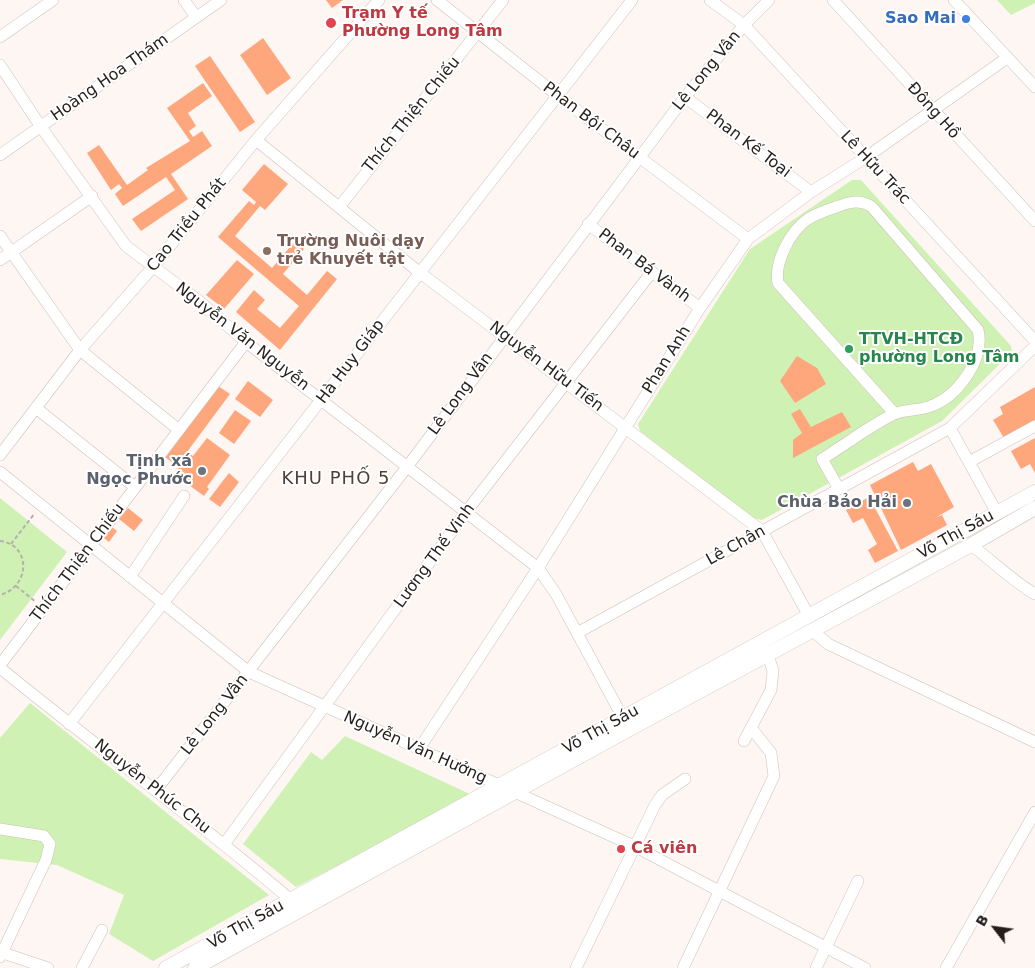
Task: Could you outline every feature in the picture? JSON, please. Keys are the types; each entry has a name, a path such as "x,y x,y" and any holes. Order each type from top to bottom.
{"main road":[{"name":"Võ Thị Sáu","path":"166,968 1035,492"},
{"name":"Võ Thị Sáu","path":"195,968 971,545 1035,508"}],"street":[{"path":"0,37 53,0"},
{"path":"184,0 196,17"},
{"name":"Hoàng Hoa Thám","path":"0,155 221,0"},
{"name":"Cao Triều Phát","path":"0,455 80,350 152,268 256,140 379,0"},
{"name":"Phan Bội Châu","path":"437,0 556,95 748,239"},
{"name":"Thích Thiện Chiếu","path":"340,206 503,0"},
{"name":"Hà Huy Giáp","path":"69,724 323,400 556,95 632,0"},
{"name":"Lê Hữu Trác","path":"710,0 744,25 1035,342"},
{"name":"Lê Long Vân","path":"156,790 407,467 504,335 685,97 744,25 769,0"},
{"name":"Đông Hồ","path":"833,0 933,112 1035,221"},
{"path":"954,0 1035,88"},
{"name":"Phan Anh","path":"419,749 538,568 700,308 748,239 810,192 933,112 1007,58"},
{"name":"Nguyễn Văn Nguyễn","path":"0,65 41,127 126,246 152,268 199,301 246,342 538,568 556,594 623,718"},
{"name":"Phan Kế Toại","path":"685,97 810,192"},
{"name":"Nguyễn Hữu Tiến","path":"256,140 340,206 419,272 762,531 810,616"},
{"path":"0,260 92,196"},
{"path":"839,490 822,459 895,414 932,406 954,390 971,366 978,352 980,339 978,330 872,207 864,202 849,203 806,220 782,256 777,276 778,283 895,414"},
{"name":"Phan Bá Vành","path":"588,224 700,308"},
{"path":"0,236 80,350 179,430"},
{"name":"Lương Thế Vinh","path":"225,843 466,512 651,273"},
{"name":"Thích Thiện Chiếu","path":"0,666 246,342"},
{"name":"Lê Chân","path":"577,633 950,428 1035,346"},
{"path":"36,408 135,487"},
{"path":"969,462 1035,426"},
{"path":"950,428 997,513"},
{"name":"Nguyễn Văn Hưởng","path":"0,472 249,672 634,846 865,968"},
{"path":"130,577 184,496"},
{"path":"971,545 994,562 1020,586 1035,594"},
{"path":"813,631 828,644 1035,742"},
{"path":"744,741 771,690 773,671 768,655"},
{"name":"Nguyễn Phúc Chu","path":"0,666 69,724 225,843 291,900 298,912"},
{"path":"683,968 774,776 770,753 752,729"},
{"path":"576,968 634,846 662,795 685,779"},
{"path":"946,968 1035,812"},
{"path":"0,829 44,836 50,844 46,860 1,954 48,968"},
{"path":"816,968 858,881"},
{"path":"82,968 102,930"}],"path":[{"path":"11,544 35,513"},
{"path":"0,541 11,544 23,562 22,576 16,586 0,595"},
{"path":"16,586 38,603"}],"green space":[{"path":"997,0 1035,0 1035,3 1011,15"},
{"name":"TTVH-HTCĐ phường Long Tâm","path":"852,180 861,180 1011,346 1012,352 942,421 762,520 752,518 640,431 638,424 750,249"},
{"path":"0,498 67,552 0,640"},
{"path":"30,703 269,895 153,961 109,934 124,895 57,865 0,859 0,738"},
{"path":"345,736 474,796 296,887 243,844 311,752 322,760"}],"building":[{"path":"326,0 343,0 332,8"},
{"path":"263,38 291,78 267,95 240,55"},
{"path":"210,56 255,122 240,132 195,66"},
{"path":"203,83 212,96 188,113 196,126 189,131 193,137 202,131 212,146 171,174 188,199 141,231 132,219 175,190 166,177 123,206 115,194 122,188 119,184 111,190 87,153 99,145 127,185 148,170 146,168 190,141 167,108"},
{"path":"264,164 288,184 265,210 260,206 235,236 272,268 295,241 304,249 283,274 307,295 327,271 337,279 280,350 236,312 254,290 265,300 257,309 280,328 299,306 218,237 249,201 254,205 256,202 242,190"},
{"path":"237,260 254,274 224,309 206,295"},
{"path":"797,356 817,368 826,384 795,403 780,381"},
{"path":"248,381 273,400 260,417 235,399"},
{"path":"218,386 230,394 187,452 193,456 207,438 230,455 207,487 209,489 204,496 174,474 181,465 185,468 190,461 184,456 177,466 165,457"},
{"path":"1035,387 1035,421 1004,438 993,420 1003,414 1000,407"},
{"path":"800,409 811,427 842,412 851,427 793,458 793,440 802,433 791,414"},
{"path":"235,410 251,421 234,444 219,433"},
{"path":"1035,438 1035,473 1030,464 1021,469 1011,451"},
{"path":"913,462 918,471 931,464 954,507 935,518 942,515 947,525 901,550 870,485"},
{"path":"229,473 239,482 220,507 209,499"},
{"path":"869,497 898,551 875,563 868,550 877,544 863,518 853,523 846,510"},
{"path":"128,508 143,520 134,531 119,519"},
{"path":"112,527 117,531 109,542 104,538"}],"place":[{"name":"Sao Mai","path":"966,19"},
{"name":"Trạm Y tế Phường Long Tâm","path":"331,23"},
{"name":"Trường Nuôi dạy trẻ Khuyết tật","path":"267,251"},
{"name":"TTVH-HTCĐ phường Long Tâm","path":"849,349"},
{"name":"Tịnh xá Ngọc Phước","path":"202,471"},
{"name":"Chùa Bảo Hải","path":"907,503"},
{"name":"Cá viên","path":"621,849"}],"district":[{"name":"KHU PHỐ 5","path":"336,479"}]}
